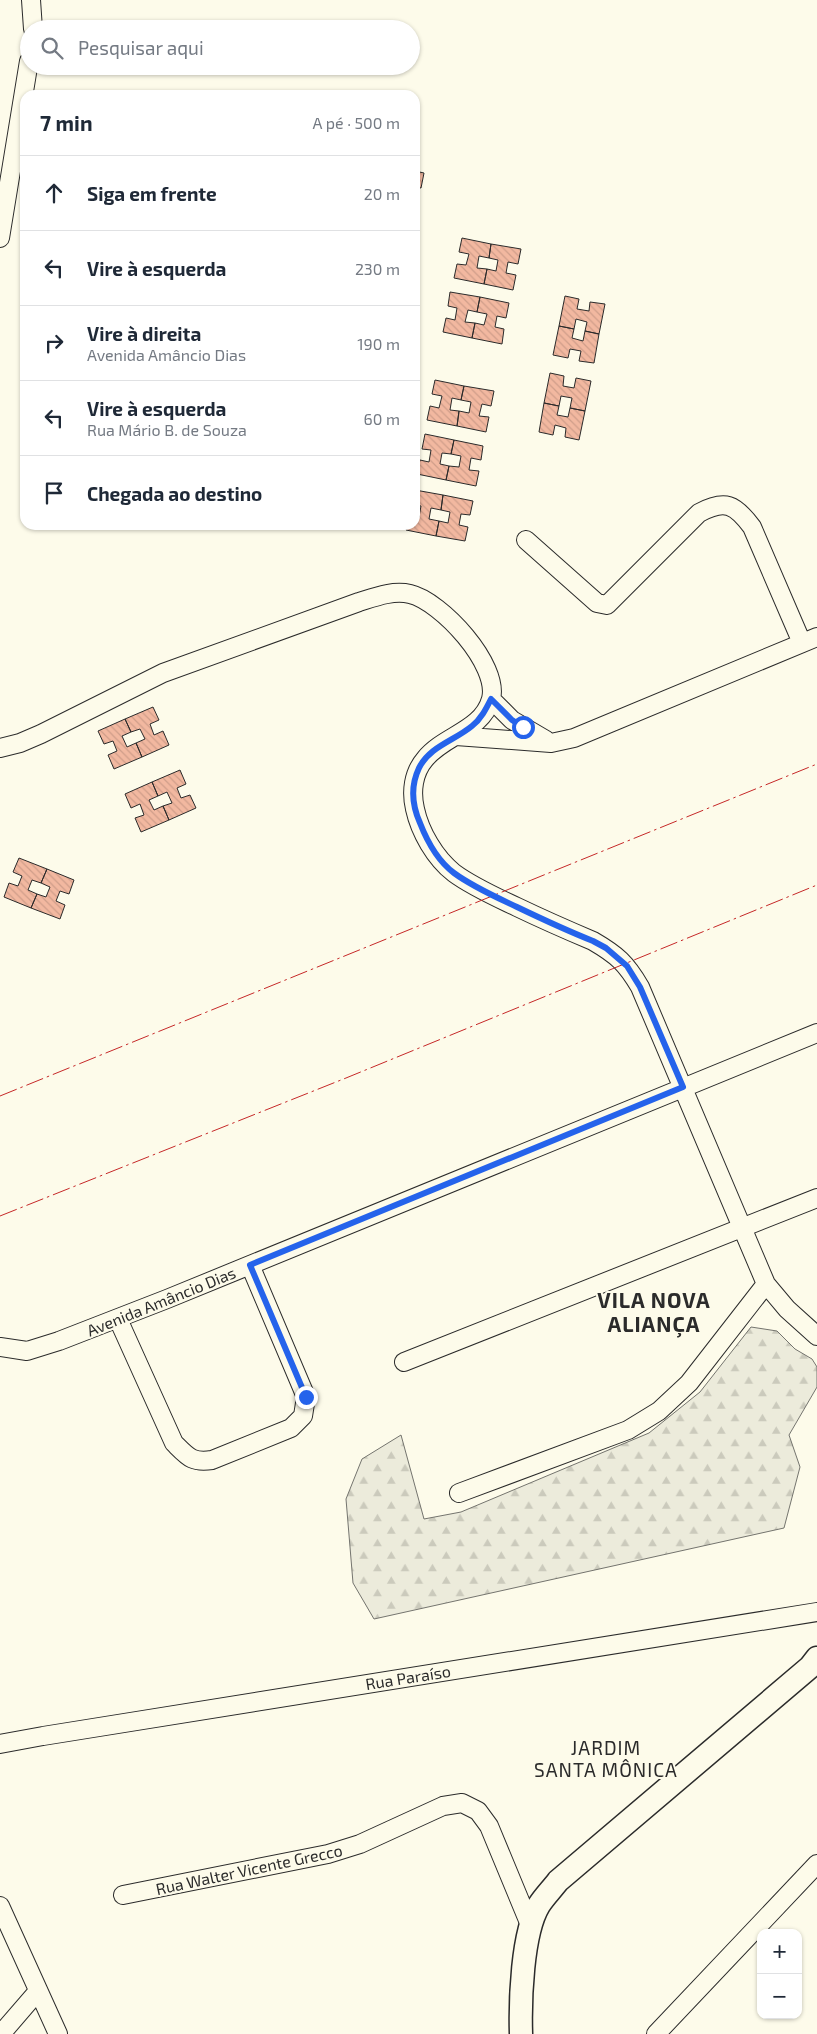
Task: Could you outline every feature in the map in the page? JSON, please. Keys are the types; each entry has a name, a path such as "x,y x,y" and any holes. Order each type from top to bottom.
{"main road":[{"path":"521,2034 520,1998 530,1925 539,1905 558,1881 815,1666"}],"street":[{"path":"31,0 32,20"},
{"path":"24,90 27,75"},
{"path":"0,238 20,116"},
{"path":"456,736 551,743 574,738 809,640 752,527 740,511 725,504 712,506 699,513 607,605 597,604 526,540"},
{"path":"0,748 34,737 163,673 359,602 397,593 424,598 434,605 471,642 482,657 489,673 491,699 482,715 472,726 425,758 414,784 412,797 416,814 432,848 453,872 472,884 593,941 606,948 627,966 640,987 766,1284 787,1308 817,1336"},
{"path":"491,699 512,720 551,743"},
{"name":"Avenida Amâncio Dias","path":"0,1347 27,1351 118,1319 817,1032"},
{"path":"404,1362 742,1226 817,1198"},
{"path":"118,1319 174,1443 185,1454 199,1462 212,1460 282,1432 291,1428 304,1416 306,1397 250,1265"},
{"path":"459,1493 628,1430 659,1411 689,1383 766,1284"},
{"name":"Rua Paraíso","path":"0,1744 62,1732 817,1612"},
{"name":"Rua Walter Vicente Grecco","path":"123,1895 328,1854 360,1844 443,1806 462,1803 478,1811 489,1826 530,1925"},
{"path":"656,2034 817,1864"},
{"path":"0,1906 58,2034"},
{"path":"2,2034 38,1991"}],"green space":[{"path":"751,1327 777,1331 795,1349 812,1359 817,1367 817,1387 789,1435 800,1467 784,1528 374,1619 353,1583 346,1499 362,1459 401,1435 424,1519 461,1512 649,1433 700,1392"}],"building":[{"path":"420,172 424,173 420,188"},
{"path":"462,238 491,244 489,258 479,256 477,268 487,269 484,284 454,278 457,264 466,265 469,254 459,252"},
{"path":"491,244 521,249 518,264 508,262 506,273 516,275 513,290 484,284 487,269 496,271 498,260 489,258"},
{"path":"450,292 480,297 477,312 468,310 465,322 475,323 472,338 443,332 446,318 455,320 457,308 448,306"},
{"path":"565,296 579,299 577,309 589,311 590,302 605,304 599,334 585,331 587,322 576,319 574,329 559,326"},
{"path":"480,297 509,303 506,318 497,316 495,327 504,329 502,344 472,338 475,323 484,325 487,314 477,312"},
{"path":"559,326 574,329 572,338 583,341 585,331 599,334 594,363 579,361 581,351 570,349 568,358 553,355"},
{"path":"550,373 564,376 563,386 574,388 576,378 591,381 585,411 570,408 572,398 561,396 559,406 544,403"},
{"path":"435,380 464,386 461,400 452,398 450,410 459,411 457,426 427,420 430,406 439,408 442,396 432,394"},
{"path":"464,386 494,391 491,406 482,404 479,416 489,417 486,432 457,426 459,411 469,413 471,402 461,400"},
{"path":"544,403 559,406 557,415 568,417 570,408 585,411 579,440 565,437 566,428 555,425 553,435 539,432"},
{"path":"425,434 454,440 451,454 442,453 440,464 449,466 446,480 420,475 420,460 429,462 431,450 422,449"},
{"path":"454,440 483,446 481,460 471,458 469,470 479,471 476,486 446,480 449,466 459,467 461,456 451,454"},
{"path":"420,491 443,495 441,510 431,508 429,519 439,521 436,536 406,530 420,530"},
{"path":"443,495 473,501 470,515 461,514 459,525 468,527 465,541 436,536 439,521 448,523 450,512 441,510"},
{"path":"153,707 159,720 150,724 154,735 163,731 169,745 142,757 136,743 145,739 140,729 131,732 125,719"},
{"path":"125,719 131,732 122,736 127,747 136,743 142,757 114,769 108,755 117,751 113,741 104,744 98,731"},
{"path":"180,770 186,784 177,788 181,798 190,795 196,808 169,820 163,806 172,803 167,792 158,796 152,782"},
{"path":"152,782 158,796 149,800 154,810 163,806 169,820 141,832 135,818 144,815 140,804 131,808 125,794"},
{"path":"19,858 47,869 41,883 32,880 28,890 37,894 31,908 4,897 9,883 18,886 22,876 13,872"},
{"path":"47,869 74,880 69,894 60,891 56,901 65,905 60,919 31,908 37,894 46,897 50,887 41,883"}],"power":[{"path":"0,1096 817,764"},
{"path":"0,1216 346,1078 817,885"}],"district":[{"name":"VILA NOVA ALIANÇA","path":"654,1311"},
{"name":"JARDIM SANTA MÔNICA","path":"606,1758"}],"route":[{"path":"306,1397 250,1265 683,1087 640,987 627,966 606,948 489,894 453,872 432,848 416,814 412,797 414,784 425,758 472,726 482,715 491,699 512,720 523,727"}]}
